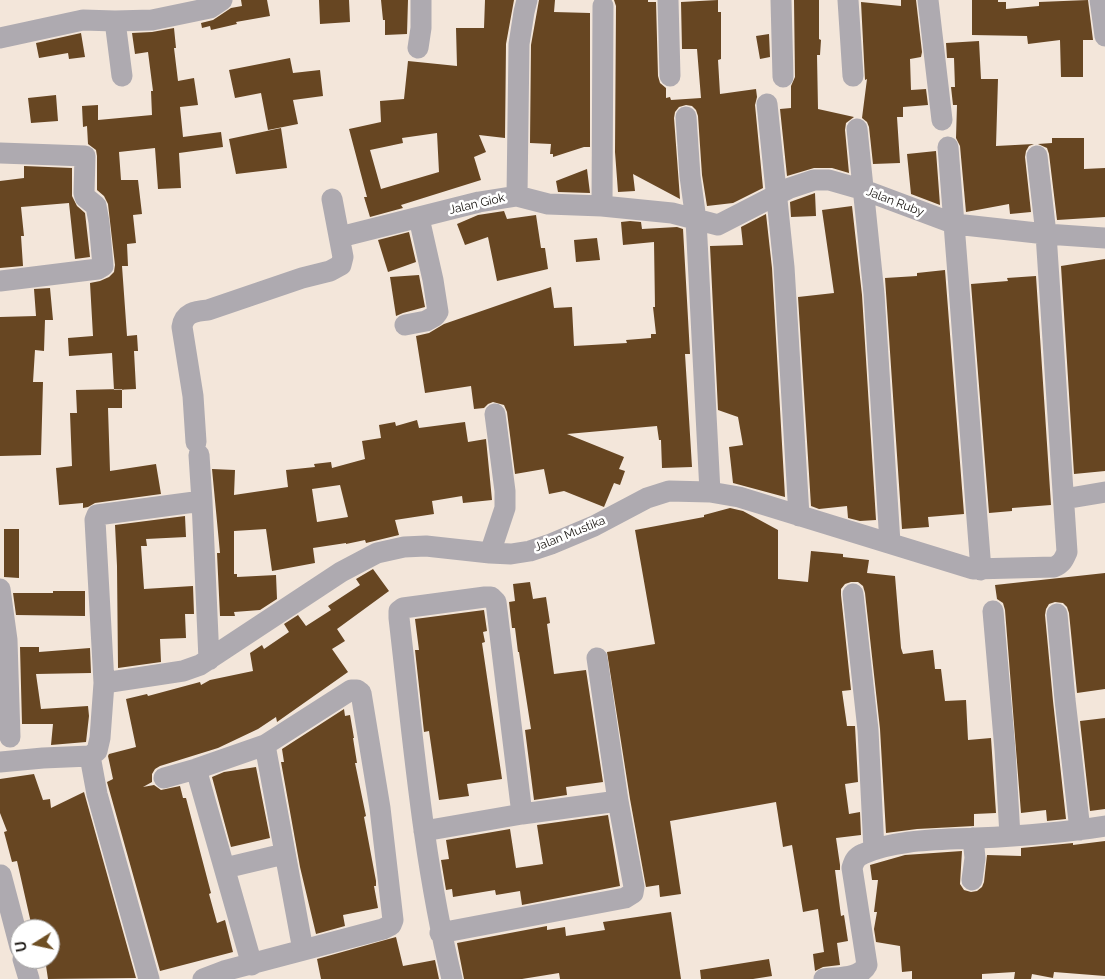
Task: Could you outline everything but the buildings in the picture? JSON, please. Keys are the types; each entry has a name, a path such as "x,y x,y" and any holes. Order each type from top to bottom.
{"street":[{"path":"0,38 83,20 147,20 184,7 210,8 222,0"},
{"path":"418,48 421,28 421,0"},
{"path":"517,196 520,44 524,12 528,0"},
{"path":"668,0 670,76"},
{"path":"781,0 783,77"},
{"path":"848,0 853,76"},
{"path":"928,0 942,120"},
{"path":"1100,0 1105,36"},
{"path":"602,206 603,6"},
{"path":"115,21 122,76"},
{"path":"767,104 784,267 799,516"},
{"path":"686,117 690,176 696,220 710,492"},
{"path":"857,129 874,294 890,542"},
{"path":"948,146 980,570"},
{"path":"0,153 85,156 84,193 87,199 96,206 103,266 98,269 0,281"},
{"path":"1037,156 1046,234 1064,499 1105,492"},
{"name":"Jalan Ruby","path":"696,220 718,225 777,194 820,179 864,190 955,224 1046,234 1105,238"},
{"name":"Jalan Giok","path":"340,237 478,202 517,196 548,204 602,206 672,213 696,220"},
{"path":"209,660 198,448 193,396 182,327 183,320 187,315 196,311 208,310 341,266 340,237 332,198"},
{"path":"405,325 426,321 438,312 419,218"},
{"path":"490,554 506,508 495,414"},
{"name":"Jalan Mustika","path":"104,684 183,671 200,665 341,572 377,554 417,546 490,554 511,554 530,551 573,536 647,498 670,491 710,492 738,497 980,570 1054,567 1059,565 1064,560 1067,552 1064,499"},
{"path":"0,762 52,757 90,756 99,747 104,684 96,517 99,514 202,501"},
{"path":"0,589 7,640 4,674 10,737"},
{"path":"853,594 868,730 874,850"},
{"path":"452,979 440,933 424,831 399,614 403,608 485,596 491,597 496,602 522,814"},
{"path":"993,611 1010,836"},
{"path":"1057,614 1080,830"},
{"path":"440,933 629,897 633,893 634,887 618,801 597,658"},
{"path":"164,778 265,745 351,690 357,690 361,694 380,808 393,920 391,924 384,929 203,979"},
{"path":"265,745 303,950"},
{"path":"90,756 97,794 149,979"},
{"path":"196,769 252,965"},
{"path":"424,831 522,814 618,801"},
{"path":"824,979 857,974 863,971 869,972 852,868 857,857 874,850 927,841 1010,836 1105,826"},
{"path":"972,880 975,858 973,838"},
{"path":"225,868 284,854"},
{"path":"0,874 12,919"}]}
